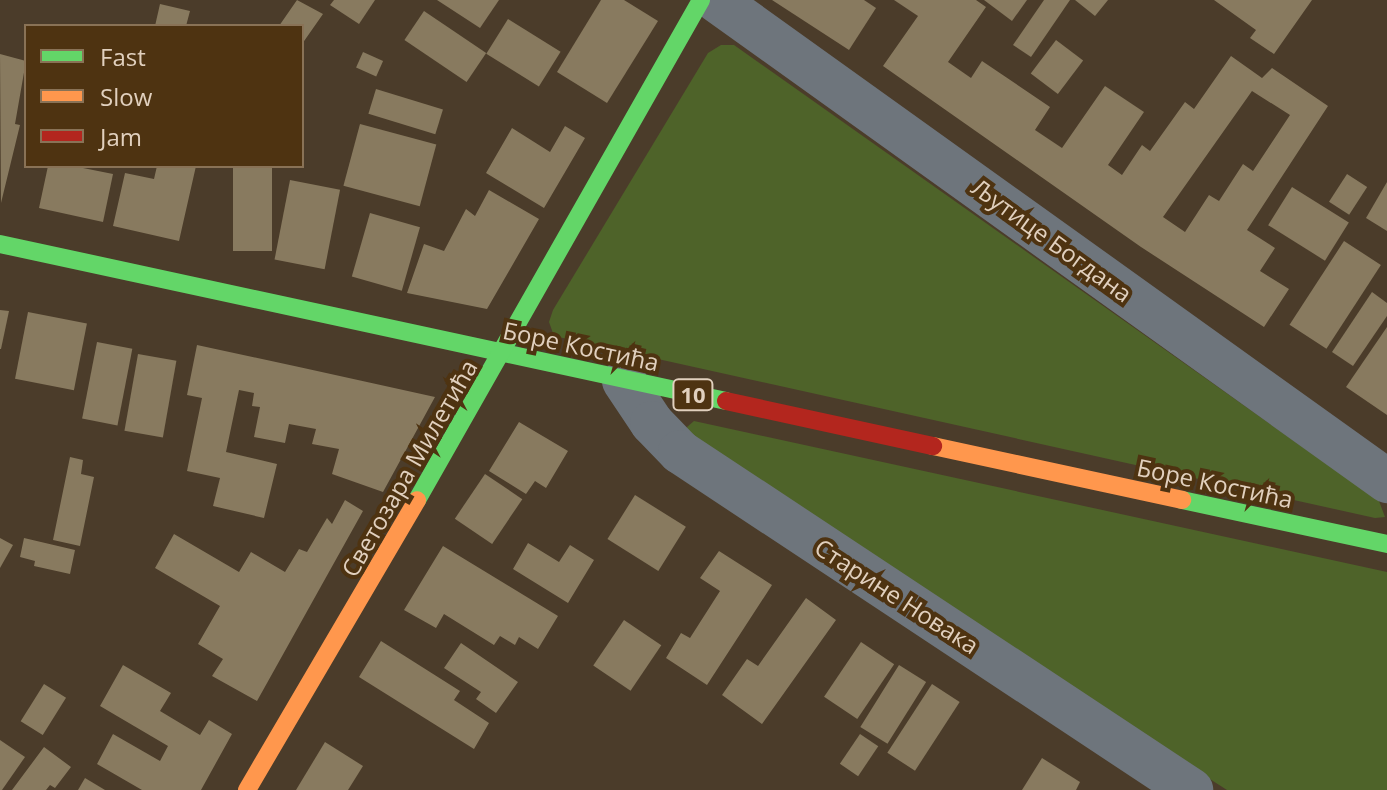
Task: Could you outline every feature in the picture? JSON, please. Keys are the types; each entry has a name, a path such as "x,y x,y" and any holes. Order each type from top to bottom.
{"main road":[{"name":"Светозара Милетића","path":"247,790 503,354 701,0"},
{"name":"Боре Костића","path":"0,244 1387,544"}],"street":[{"name":"Љутице Богдана","path":"716,0 1387,481"},
{"name":"Старине Новака","path":"624,381 652,423 680,452 1191,790"}],"green space":[{"path":"721,45 734,45 1379,501 1385,517 1375,518 554,336 549,322 553,310 708,53"},
{"path":"694,421 1387,572 1387,790 1227,790 689,446 687,427"}],"building":[{"path":"297,0 323,14 304,41 304,24 280,24"},
{"path":"334,0 375,0 359,24 330,5"},
{"path":"437,0 499,0 480,28"},
{"path":"601,0 624,0 658,21 607,103 557,72"},
{"path":"772,0 864,0 876,8 849,50"},
{"path":"894,0 976,0 986,7 948,62 971,78 982,61 1050,107 1035,130 1062,148 1105,86 1144,112 1108,165 1122,175 1142,145 1150,151 1185,102 1194,109 1231,56 1262,78 1272,68 1328,106 1247,230 1275,248 1260,271 1289,289 1264,327 1141,247 883,66 918,16","holes":["1252,91 1290,115 1253,171 1243,164 1219,201 1209,195 1185,232 1163,217"]},
{"path":"984,0 1027,0 1012,21"},
{"path":"1044,0 1070,0 1031,57 1013,45"},
{"path":"1075,0 1108,0 1095,16"},
{"path":"1214,0 1312,0 1274,54 1250,38 1256,30"},
{"path":"160,4 190,11 187,24 155,24"},
{"path":"424,11 486,53 467,82 404,40"},
{"path":"508,19 561,52 539,87 486,54"},
{"path":"1056,40 1083,60 1058,94 1031,74"},
{"path":"363,52 383,61 376,76 356,68"},
{"path":"0,54 24,60 15,124 20,125 1,203"},
{"path":"376,89 443,109 435,134 368,114"},
{"path":"360,124 436,144 420,206 343,186"},
{"path":"565,126 585,138 544,208 486,173 512,128 550,152"},
{"path":"48,168 83,168 113,174 103,222 39,208"},
{"path":"157,168 196,168 179,241 113,226 125,173 154,179"},
{"path":"233,168 272,168 272,251 233,251"},
{"path":"1347,174 1367,187 1349,215 1329,202"},
{"path":"290,180 340,190 325,269 275,260"},
{"path":"1387,182 1387,231 1366,218"},
{"path":"1292,187 1349,223 1325,261 1268,225"},
{"path":"489,190 539,219 487,309 407,293 424,244 444,251 466,209 475,216"},
{"path":"370,213 420,227 402,291 352,276"},
{"path":"1344,241 1381,265 1326,349 1290,325"},
{"path":"1372,292 1387,303 1387,316 1353,366 1332,352"},
{"path":"0,310 9,311 1,349 0,349"},
{"path":"28,312 87,323 74,390 15,379"},
{"path":"1387,327 1387,415 1346,387"},
{"path":"97,342 132,349 117,425 82,419"},
{"path":"197,345 435,397 383,492 332,474 339,449 312,444 316,429 289,424 285,443 254,437 260,407 252,406 254,393 239,390 226,452 277,464 264,518 213,506 220,478 187,471 202,398 187,395"},
{"path":"138,354 176,361 163,438 124,431"},
{"path":"519,422 568,451 546,488 535,481 526,494 489,471"},
{"path":"70,457 83,460 81,474 94,477 80,546 53,540"},
{"path":"485,474 522,499 492,544 455,519"},
{"path":"635,495 686,527 658,571 607,539"},
{"path":"345,500 363,511 257,701 212,676 223,659 198,644 220,606 155,568 174,534 239,572 251,552 285,572 299,549 307,552 327,518 332,524"},
{"path":"0,538 13,545 0,568"},
{"path":"24,538 75,550 70,574 34,566 35,561 20,557"},
{"path":"528,543 559,562 570,545 594,560 568,603 513,569"},
{"path":"443,546 558,616 538,649 519,637 515,645 500,636 494,645 444,614 436,628 404,610"},
{"path":"719,551 772,585 707,685 666,658 681,633 690,638 720,591 700,578"},
{"path":"806,598 836,620 762,724 722,695 747,659 758,666"},
{"path":"624,620 661,645 631,691 593,666"},
{"path":"381,641 460,691 454,700 489,723 474,749 359,677"},
{"path":"861,642 894,664 857,719 824,697"},
{"path":"461,643 518,682 496,713 476,699 481,692 444,668"},
{"path":"123,665 171,693 160,711 200,735 209,720 232,734 201,790 142,790 97,764 113,734 160,761 168,746 100,706"},
{"path":"899,665 926,682 887,744 860,727"},
{"path":"44,684 66,698 43,735 21,721"},
{"path":"932,684 960,702 915,771 887,753"},
{"path":"860,734 878,746 858,776 840,764"},
{"path":"0,740 25,757 2,790 0,790"},
{"path":"325,742 363,766 348,790 296,790"},
{"path":"44,747 71,767 55,788 50,785 46,790 12,790"},
{"path":"1042,758 1080,782 1076,790 1022,790"},
{"path":"85,778 105,790 78,790"}],"traffic: fast":[{"path":"417,500 701,0"},
{"path":"0,244 726,401"},
{"path":"1182,500 1387,544"}],"traffic: slow":[{"path":"933,446 1182,500"},
{"path":"247,790 417,500"}],"traffic: jam":[{"path":"726,401 933,446"}]}
